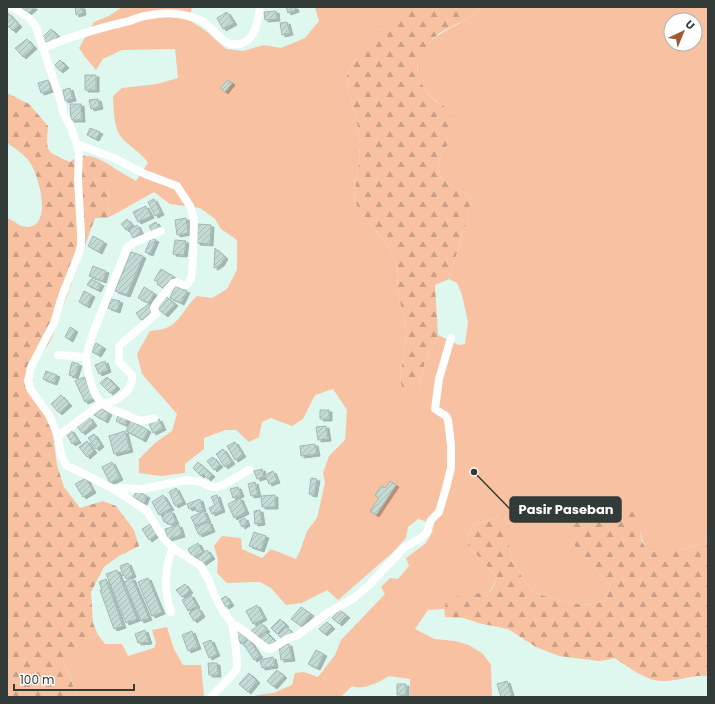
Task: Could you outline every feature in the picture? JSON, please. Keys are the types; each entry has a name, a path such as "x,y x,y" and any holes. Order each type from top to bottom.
{"street":[{"path":"12,7 32,22 44,48 46,60 63,112 77,144 79,160 78,179 80,200 80,245 54,323 30,367 28,381 31,390 49,415 58,436 61,455 66,465 112,488 146,511 164,539 173,548 201,566 222,610 232,623 266,648 271,649 287,639 298,635 326,614 354,598 369,585 405,547 421,538 427,532 431,520 439,512 451,468 451,454 448,420 446,416 435,409 439,379 451,338"},
{"path":"44,48 76,34 145,16 172,14 186,15 203,21 228,44 240,44 246,42 256,28 260,7"},
{"path":"58,436 102,403 116,401 128,390 131,384 132,375 119,362 119,346 156,314 154,308 156,304 173,283 177,282 182,286 187,285 191,279 193,262 194,219 190,206 177,186 144,174 114,158 77,144"},
{"path":"154,418 142,422 113,410 98,400 88,374 86,357 93,333 127,248 133,243 161,231"},
{"path":"58,355 86,357"},
{"path":"112,488 142,489 186,480 201,482 211,487 217,487 249,470"},
{"path":"171,612 167,600 166,572 167,564 173,548"},
{"path":"211,697 235,672 237,667 232,623"}],"green space":[{"path":"122,7 192,7 189,20 206,31 226,49 243,51 264,45 281,48 305,38 319,21 315,7 407,7 362,50 353,62 347,76 357,123 360,155 354,197 359,211 387,244 394,257 398,272 397,288 407,333 400,378 403,392 418,391 425,362 438,335 459,345 465,344 468,322 462,295 457,283 449,279 473,199 441,178 438,164 443,151 452,139 449,110 430,95 422,85 418,74 418,61 423,50 440,34 473,15 482,7 708,7 708,542 676,551 651,552 645,548 640,532 613,513 606,515 572,512 570,540 610,585 606,600 593,605 579,604 564,602 535,593 523,579 512,559 509,544 509,527 504,516 474,524 470,531 468,545 497,578 490,591 446,602 444,609 428,610 415,629 435,639 455,641 469,645 483,654 491,665 492,697 410,697 410,679 389,676 366,687 352,686 341,697 255,697 257,695 273,693 292,685 295,673 304,672 318,677 335,655 341,640 385,594 381,587 390,578 398,579 409,566 406,558 426,543 433,531 425,521 418,519 408,527 406,538 392,553 338,600 327,590 302,603 286,605 271,588 260,582 227,583 217,573 218,560 214,546 222,536 241,538 242,549 262,558 271,549 296,559 307,531 317,518 325,483 323,473 329,456 345,440 347,410 333,389 315,395 303,419 292,426 271,418 262,422 259,437 249,442 236,430 225,430 204,438 204,449 185,464 185,473 160,476 139,473 139,459 155,443 172,431 177,414 142,374 137,354 150,331 171,326 197,296 212,298 227,289 237,270 237,240 221,229 215,219 200,208 170,204 154,192 107,218 109,205 108,184 119,171 136,181 148,163 118,133 114,117 113,96 122,88 157,84 178,78 175,49 122,50 103,59 96,70 79,48 94,22 109,16"},
{"path":"407,7 482,7 473,15 437,35 426,46 419,59 418,73 421,83 434,100 450,110 457,124 452,139 443,151 438,164 441,178 473,199 449,279 435,285 438,335 425,362 418,391 403,393 400,378 407,333 397,288 398,272 394,257 387,244 359,211 354,197 360,155 357,123 347,76 353,62 374,32"},
{"path":"7,93 29,104 48,126 47,146 56,156 70,162 82,156 89,156 102,160 119,171 108,185 109,205 107,218 95,218 52,338 26,375 25,387 44,413 52,429 57,465 64,487 80,508 103,501 116,506 134,530 139,546 119,556 104,567 91,592 93,623 98,635 81,641 63,662 70,676 76,697 7,697 7,218 26,227 36,224 40,218 42,200 38,180 30,162 18,150 7,143"},
{"path":"571,512 606,515 634,512 639,522 643,543 651,552 676,551 708,542 708,676 696,676 666,681 655,680 643,676 614,658 599,661 559,656 536,647 508,629 478,623 464,618 445,617 444,609 446,602 451,599 491,591 497,578 468,545 470,531 474,524 504,516 509,527 509,544 512,559 523,579 535,593 564,602 579,604 593,605 606,600 610,585 570,540 565,526"},
{"path":"167,627 174,649 183,665 201,665 203,697 76,697 70,676 63,662 81,641 98,635 105,644 122,644 128,656 154,648 156,643 152,630"}],"building":[{"path":"22,7 34,7 34,8 27,14"},
{"path":"75,7 82,7 83,13 76,15"},
{"path":"286,7 295,7 296,10 288,13"},
{"path":"276,11 277,19 265,20 264,12"},
{"path":"227,12 234,23 223,29 217,18"},
{"path":"8,13 19,25 13,31 7,25"},
{"path":"287,22 290,33 282,35 280,23"},
{"path":"51,29 58,36 49,45 42,38"},
{"path":"27,39 34,47 23,57 15,48"},
{"path":"60,60 66,66 60,71 55,65"},
{"path":"85,75 96,75 96,90 85,90"},
{"path":"48,80 51,90 41,93 38,83"},
{"path":"228,80 232,83 225,92 220,88"},
{"path":"70,88 73,99 65,101 63,90"},
{"path":"98,99 100,107 91,109 89,100"},
{"path":"70,104 81,104 82,120 71,120"},
{"path":"90,128 100,132 96,139 87,135"},
{"path":"154,199 161,213 155,216 148,202"},
{"path":"146,206 151,216 138,222 133,212"},
{"path":"186,218 188,233 177,235 175,220"},
{"path":"127,219 132,225 126,230 121,224"},
{"path":"156,222 160,229 153,233 149,226"},
{"path":"198,224 211,225 210,244 197,243"},
{"path":"137,225 141,233 133,238 129,230"},
{"path":"93,236 104,242 99,252 88,246"},
{"path":"151,238 156,240 150,254 145,252"},
{"path":"175,240 186,241 184,255 173,254"},
{"path":"215,248 225,257 221,264 214,268"},
{"path":"131,252 143,256 127,295 115,291"},
{"path":"93,266 106,271 103,281 89,276"},
{"path":"161,269 173,276 164,289 154,280"},
{"path":"91,279 101,284 98,290 87,285"},
{"path":"175,286 187,291 181,303 170,298"},
{"path":"144,287 154,293 149,303 138,298"},
{"path":"84,291 92,295 87,306 79,302"},
{"path":"167,297 175,304 165,315 157,308"},
{"path":"111,299 120,301 117,311 108,308"},
{"path":"149,304 154,312 141,320 136,313"},
{"path":"70,327 75,330 70,340 65,337"},
{"path":"96,343 103,347 98,355 91,351"},
{"path":"105,361 108,370 99,374 95,365"},
{"path":"72,362 79,364 75,377 69,375"},
{"path":"46,371 57,375 54,383 43,379"},
{"path":"84,377 94,398 85,402 75,381"},
{"path":"107,377 117,387 110,393 100,383"},
{"path":"61,395 69,404 59,413 51,404"},
{"path":"98,407 109,413 105,421 94,415"},
{"path":"320,410 329,410 329,419 320,419"},
{"path":"119,414 128,418 125,425 116,421"},
{"path":"89,417 94,424 82,433 77,426"},
{"path":"159,419 163,428 153,433 149,424"},
{"path":"131,421 148,430 143,440 126,431"},
{"path":"326,426 328,439 318,440 316,427"},
{"path":"71,430 78,441 72,444 66,433"},
{"path":"125,431 130,450 114,454 109,436"},
{"path":"94,434 101,445 96,449 88,438"},
{"path":"87,441 94,451 87,457 79,447"},
{"path":"235,442 243,455 235,460 227,446"},
{"path":"315,444 317,454 301,456 300,446"},
{"path":"223,449 232,462 225,467 216,454"},
{"path":"213,457 220,465 214,470 207,461"},
{"path":"112,462 120,478 110,483 102,467"},
{"path":"198,462 212,475 208,479 203,474 201,476 193,468"},
{"path":"262,469 264,477 257,479 254,471"},
{"path":"273,471 277,481 269,484 265,475"},
{"path":"86,478 93,491 83,497 75,484"},
{"path":"311,478 317,479 314,495 309,494"},
{"path":"390,481 396,485 376,515 370,511 379,498 375,495 381,486 385,488"},
{"path":"255,482 258,495 251,496 248,484"},
{"path":"238,487 241,495 233,498 230,489"},
{"path":"176,488 183,502 175,506 169,492"},
{"path":"137,491 147,496 144,503 133,497"},
{"path":"163,495 171,508 159,515 152,502"},
{"path":"217,495 222,510 212,514 209,508 215,505 211,497"},
{"path":"275,495 275,507 262,507 261,496"},
{"path":"240,498 246,512 234,518 228,504"},
{"path":"200,499 203,510 197,512 195,507 189,509 187,504"},
{"path":"260,510 262,523 255,524 254,511"},
{"path":"171,511 176,522 170,525 167,522 164,522 162,517 164,514"},
{"path":"204,511 208,521 195,526 191,517"},
{"path":"245,518 247,524 242,527 239,521"},
{"path":"209,522 212,530 199,535 195,527"},
{"path":"152,523 159,533 149,540 142,529"},
{"path":"179,525 182,535 168,539 165,529"},
{"path":"254,532 266,536 261,550 249,546"},
{"path":"198,543 203,552 193,558 188,549"},
{"path":"207,550 212,557 202,564 197,557"},
{"path":"128,563 133,575 126,579 124,575 123,576 120,566"},
{"path":"117,570 137,619 126,623 106,574"},
{"path":"132,578 149,618 141,621 124,582"},
{"path":"148,578 162,612 152,616 138,582"},
{"path":"106,579 123,626 114,629 100,590 102,590 99,582"},
{"path":"185,584 190,591 182,597 176,590"},
{"path":"191,595 197,606 188,611 182,600"},
{"path":"226,596 231,604 226,607 221,599"},
{"path":"257,605 264,618 253,624 246,611"},
{"path":"301,607 311,614 301,626 291,619"},
{"path":"198,608 202,615 194,621 189,613"},
{"path":"340,610 347,616 339,624 332,618"},
{"path":"280,619 286,625 277,634 271,628"},
{"path":"327,622 332,627 324,634 319,629"},
{"path":"261,623 267,630 257,638 251,631"},
{"path":"286,627 292,632 284,640 278,635"},
{"path":"145,630 149,642 138,643 135,634"},
{"path":"240,630 247,640 241,644 236,633"},
{"path":"192,631 198,647 188,651 182,635"},
{"path":"266,632 275,641 268,648 259,639"},
{"path":"249,639 260,656 254,660 243,643"},
{"path":"211,640 217,654 209,658 203,643"},
{"path":"289,644 292,659 281,660 279,646"},
{"path":"316,650 324,654 317,668 308,664"},
{"path":"273,657 275,666 262,668 260,660"},
{"path":"208,663 217,663 218,675 209,675"},
{"path":"277,670 284,676 274,687 267,681"},
{"path":"249,673 257,681 248,692 239,684"},
{"path":"507,681 512,697 501,697 497,684"},
{"path":"397,684 406,684 406,695 397,695"}],"place":[{"name":"Pasir Paseban","path":"474,472"}]}
